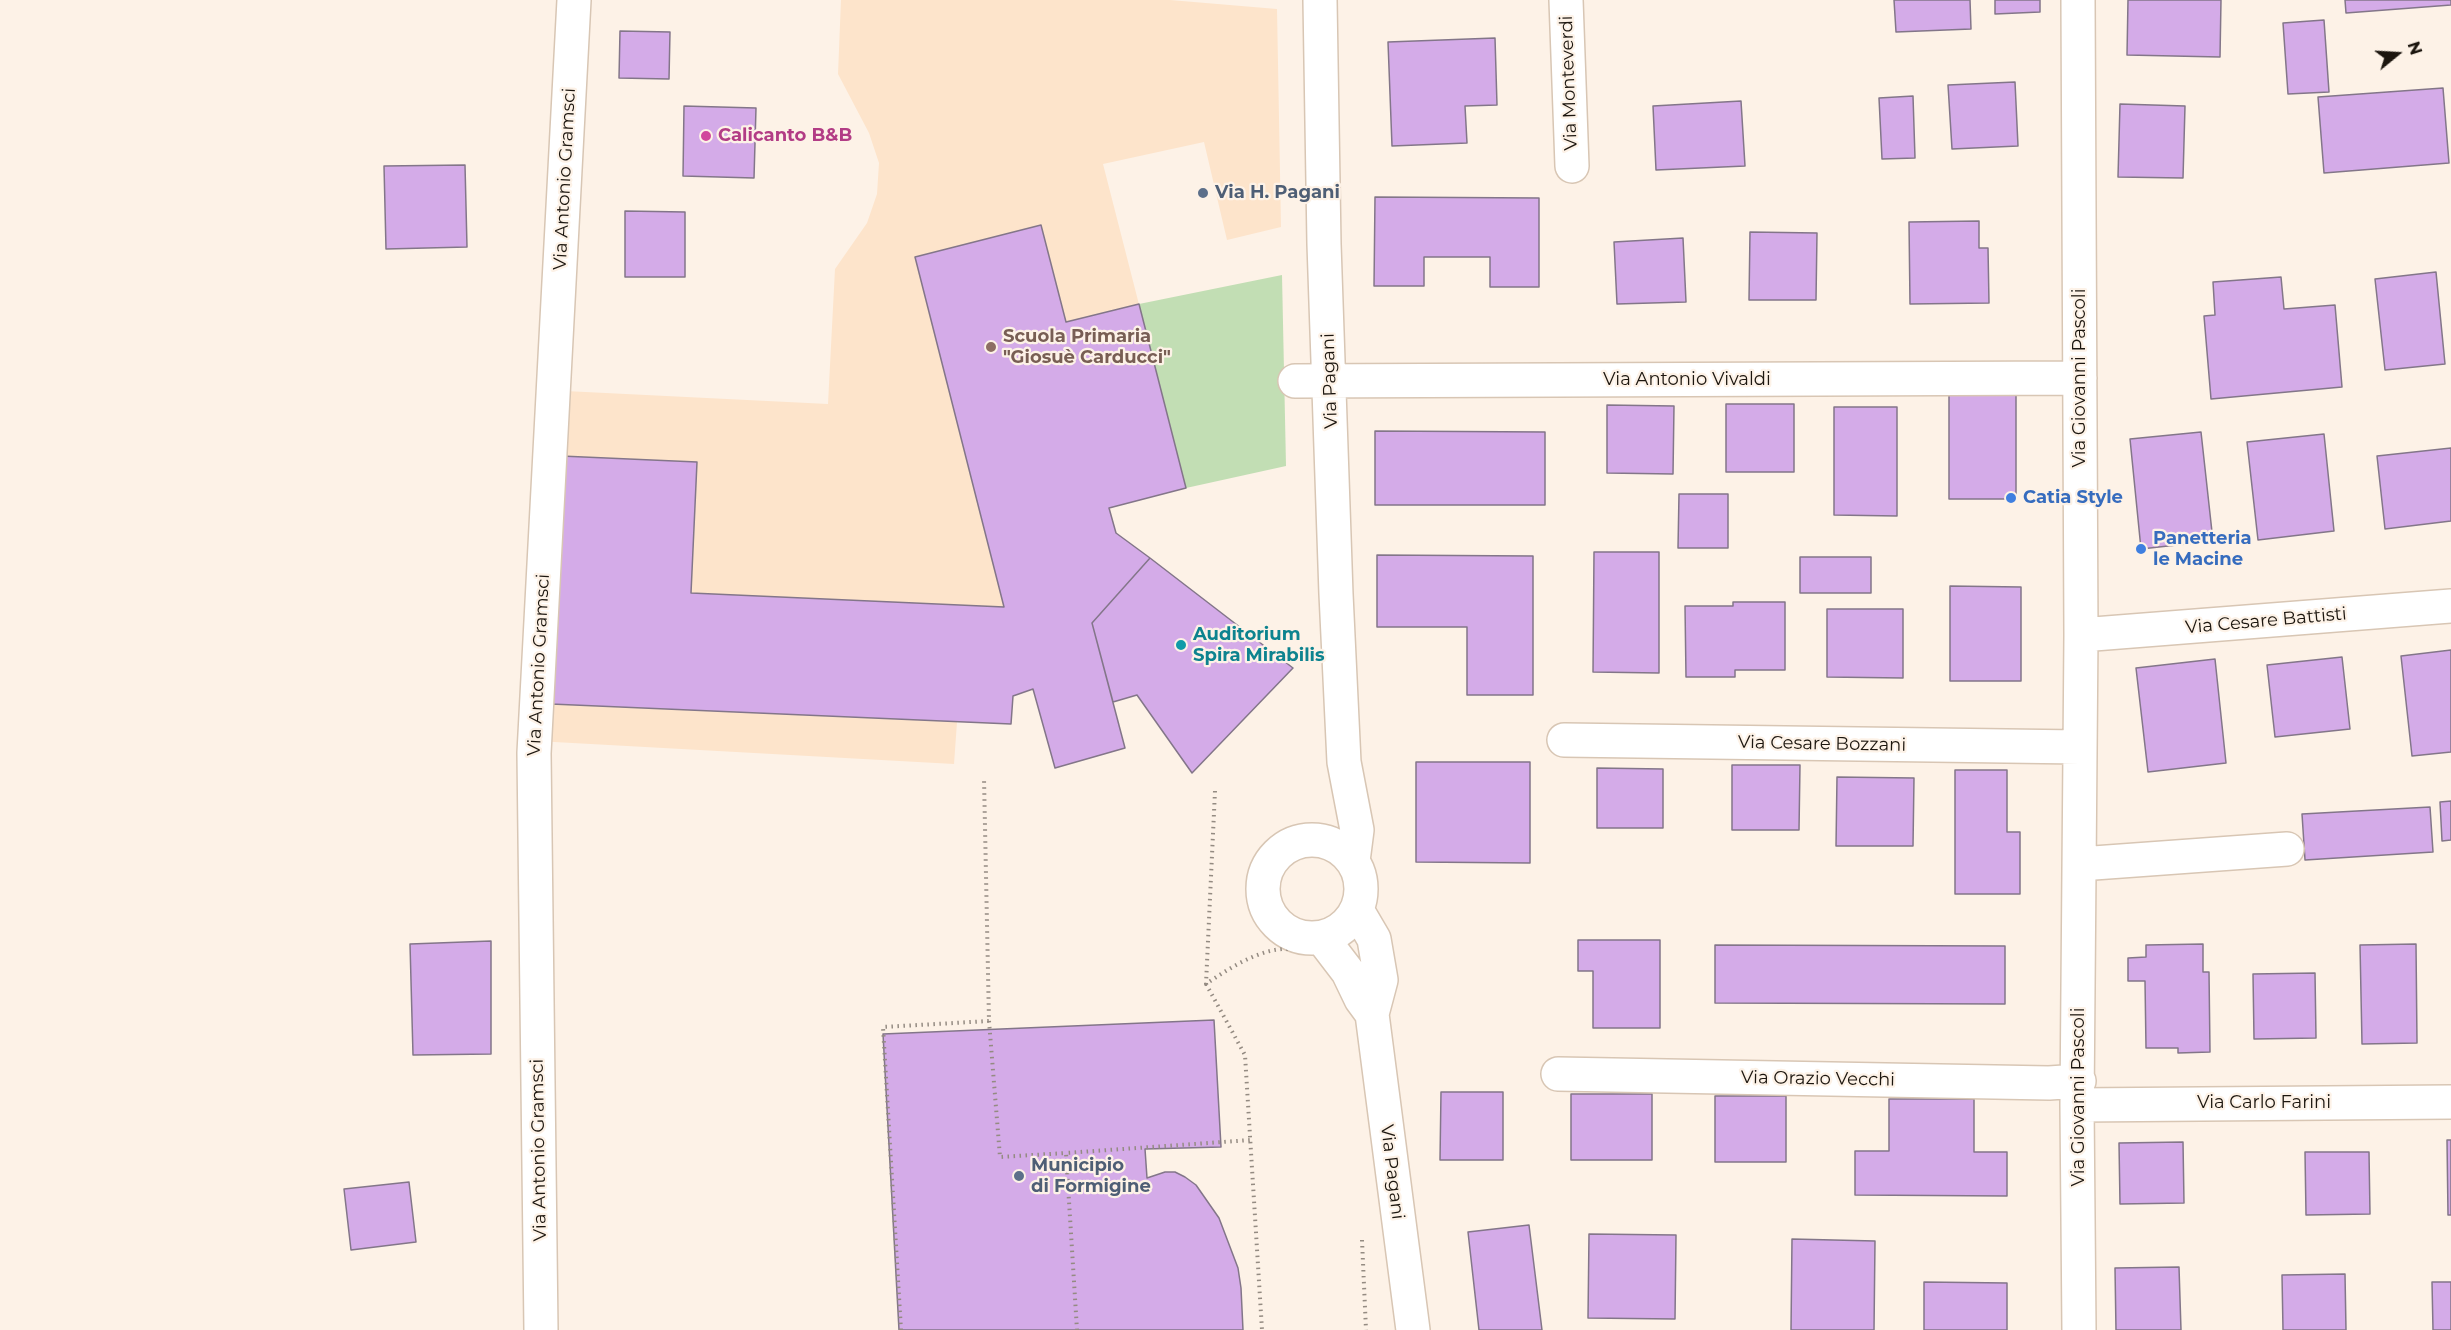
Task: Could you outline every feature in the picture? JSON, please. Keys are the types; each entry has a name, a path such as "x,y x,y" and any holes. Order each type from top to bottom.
{"street":[{"name":"Via Antonio Gramsci","path":"542,1330 534,753 574,0"},
{"name":"Via Pagani","path":"1320,0 1324,244 1344,762"},
{"name":"Via Monteverdi","path":"1566,0 1572,166"},
{"name":"Via Giovanni Pascoli","path":"2078,0 2081,635 2079,1330"},
{"name":"Via Antonio Vivaldi","path":"1295,381 2080,378"},
{"name":"Via Cesare Battisti","path":"2081,635 2451,606"},
{"name":"Via Cesare Bozzani","path":"1564,740 2080,747"},
{"path":"1312,839 1333,808 1344,762"},
{"path":"1344,762 1357,830 1353,861"},
{"path":"1309,943 1343,928 1357,910 1362,891 1361,880 1353,861 1347,854 1331,843 1312,839 1297,842 1276,855 1266,873 1264,894 1270,914 1284,929 1302,937 1309,943 1348,972 1360,999 1372,1014"},
{"path":"2079,864 2287,849"},
{"path":"1357,910 1374,939 1381,980 1372,1014"},
{"name":"Via Pagani","path":"1372,1014 1413,1330"},
{"name":"Via Orazio Vecchi","path":"1558,1074 2049,1083 2078,1093"},
{"name":"Via Carlo Farini","path":"2078,1093 2451,1102"}],"path":[{"path":"984,778 989,1022 1000,1157 1251,1140"},
{"path":"1215,791 1206,984 1245,1055 1262,1330"},
{"path":"1206,984 1225,971 1256,957 1309,943"},
{"path":"901,1330 883,1027 989,1022"},
{"path":"1066,1153 1077,1330"}],"shaded area":[{"name":"Scuola Primaria \"Giosuè Carducci\"","path":"841,0 1170,0 1277,9 1281,227 1227,240 1204,142 1103,164 1186,488 1110,508 1116,533 1150,558 1092,623 1125,748 1055,768 1033,689 1013,696 1011,724 957,722 954,764 518,740 545,390 828,404 835,269 867,223 877,194 879,163 869,133 838,74"}],"green space":[{"path":"1282,275 1286,466 1186,488 1139,304"}],"building":[{"path":"1894,0 1970,0 1971,29 1896,32"},
{"path":"1995,0 2040,0 2040,12 1995,14"},
{"path":"2128,0 2221,0 2220,57 2127,55"},
{"path":"2345,0 2451,0 2451,5 2346,13"},
{"path":"2324,20 2329,92 2288,94 2283,23"},
{"path":"620,31 670,32 669,79 619,78"},
{"path":"1495,38 1497,105 1465,106 1467,143 1392,146 1388,42"},
{"path":"2015,82 2018,146 1952,149 1948,85"},
{"path":"2443,88 2449,163 2324,173 2318,97"},
{"path":"1913,96 1915,158 1882,159 1879,98"},
{"path":"1741,101 1745,166 1656,170 1653,106"},
{"path":"2120,104 2185,106 2183,178 2118,177"},
{"path":"684,106 756,108 754,178 683,176"},
{"path":"465,165 467,247 386,249 384,166"},
{"path":"1375,197 1539,198 1539,287 1490,287 1490,257 1424,257 1424,286 1374,286"},
{"path":"625,211 685,212 685,277 625,277"},
{"path":"1979,221 1979,248 1988,248 1989,303 1910,304 1909,222"},
{"name":"Scuola Primaria \"Giosuè Carducci\"","path":"1041,225 1066,322 1139,304 1186,488 1109,508 1116,533 1150,558 1092,623 1125,748 1055,768 1033,689 1013,696 1011,724 551,704 561,456 697,462 691,593 1004,607 915,257"},
{"path":"1750,232 1817,233 1816,300 1749,300"},
{"path":"1683,238 1686,302 1617,304 1614,242"},
{"path":"2436,272 2445,364 2385,370 2375,279"},
{"path":"2281,277 2284,309 2335,305 2342,387 2211,399 2204,316 2215,315 2213,282"},
{"path":"1949,391 2016,391 2016,499 1949,499"},
{"path":"1726,404 1794,404 1794,472 1726,472"},
{"path":"1607,405 1674,406 1673,474 1607,473"},
{"path":"1834,407 1897,407 1897,516 1834,515"},
{"path":"1375,431 1545,432 1545,505 1375,505"},
{"path":"2201,432 2213,541 2141,549 2130,439"},
{"path":"2324,434 2334,531 2258,540 2247,442"},
{"path":"2451,448 2451,521 2385,529 2377,456"},
{"path":"1679,494 1728,494 1728,548 1678,548"},
{"path":"1594,552 1659,552 1659,673 1593,672"},
{"path":"1377,555 1533,556 1533,695 1467,695 1467,627 1377,627"},
{"path":"1800,557 1871,557 1871,593 1800,593"},
{"name":"Auditorium Spira Mirabilis","path":"1150,558 1293,668 1192,773 1137,695 1113,702 1092,623"},
{"path":"1950,586 2021,587 2021,681 1950,681"},
{"path":"1733,602 1785,602 1785,670 1735,670 1735,677 1686,677 1685,606 1733,606"},
{"path":"1827,609 1903,609 1903,678 1827,677"},
{"path":"2451,650 2451,752 2412,756 2401,656"},
{"path":"2342,657 2350,729 2275,737 2267,665"},
{"path":"2215,659 2226,763 2148,772 2136,668"},
{"path":"1416,762 1530,762 1530,863 1416,862"},
{"path":"1732,765 1800,765 1799,830 1732,830"},
{"path":"1597,768 1663,769 1663,828 1597,828"},
{"path":"1955,770 2007,770 2007,832 2020,832 2020,894 1955,894"},
{"path":"1837,777 1914,778 1913,846 1836,846"},
{"path":"2451,801 2451,840 2442,841 2440,802"},
{"path":"2430,807 2433,852 2305,860 2302,814"},
{"path":"1578,940 1660,940 1660,1028 1593,1028 1593,971 1578,971"},
{"path":"491,941 491,1054 413,1055 410,944"},
{"path":"2203,944 2203,972 2209,972 2210,1052 2178,1053 2178,1048 2146,1048 2145,981 2128,981 2128,958 2146,957 2146,945"},
{"path":"2416,944 2417,1043 2362,1044 2360,945"},
{"path":"1715,945 2005,946 2005,1004 1715,1003"},
{"path":"2315,973 2316,1038 2254,1039 2253,974"},
{"name":"Municipio di Formigine","path":"1214,1020 1221,1147 1145,1149 1147,1178 1165,1172 1175,1172 1185,1177 1196,1185 1219,1218 1238,1268 1243,1330 899,1330 883,1034"},
{"path":"1441,1092 1503,1092 1503,1160 1440,1160"},
{"path":"1571,1094 1652,1094 1652,1160 1571,1160"},
{"path":"1715,1096 1786,1096 1786,1162 1715,1162"},
{"path":"1889,1099 1974,1099 1974,1152 2007,1152 2007,1196 1855,1195 1855,1151 1889,1151"},
{"path":"2447,1140 2451,1140 2451,1215 2448,1215"},
{"path":"2183,1142 2184,1203 2120,1204 2119,1143"},
{"path":"2305,1152 2369,1152 2370,1214 2306,1215"},
{"path":"409,1182 416,1242 351,1250 344,1189"},
{"path":"1529,1225 1542,1330 1479,1330 1468,1232"},
{"path":"1589,1234 1676,1235 1675,1319 1588,1318"},
{"path":"1792,1239 1875,1241 1874,1330 1791,1330"},
{"path":"2179,1267 2181,1330 2116,1330 2115,1268"},
{"path":"2345,1274 2346,1330 2283,1330 2282,1275"},
{"path":"1924,1282 2007,1283 2007,1330 1924,1330"},
{"path":"2432,1282 2451,1282 2451,1330 2433,1330"}],"place":[{"name":"Calicanto B&B","path":"706,136"},
{"name":"Via H. Pagani","path":"1203,193"},
{"name":"Scuola Primaria \"Giosuè Carducci\"","path":"991,347"},
{"name":"Catia Style","path":"2011,498"},
{"name":"Panetteria le Macine","path":"2141,549"},
{"name":"Auditorium Spira Mirabilis","path":"1181,645"},
{"name":"Municipio di Formigine","path":"1019,1176"}]}
